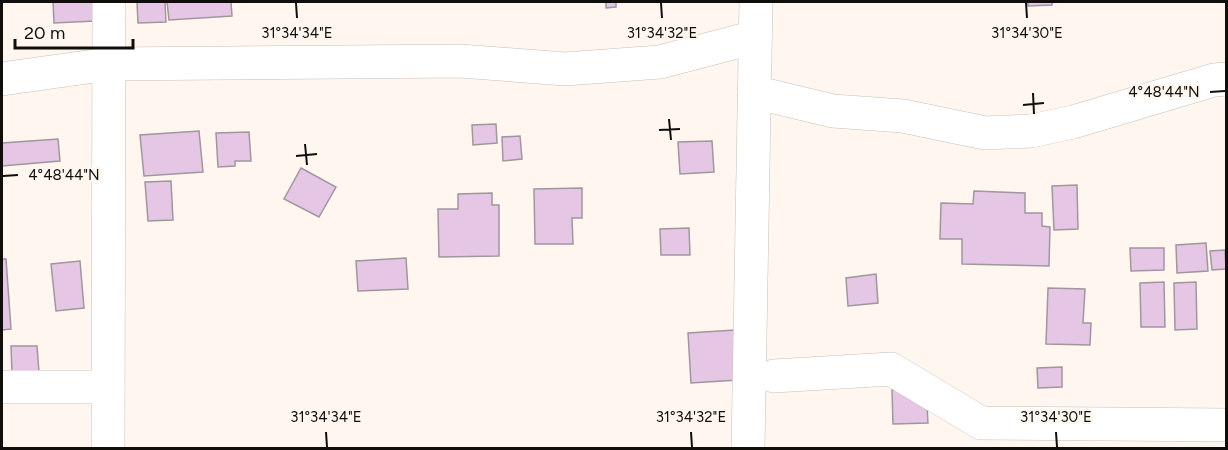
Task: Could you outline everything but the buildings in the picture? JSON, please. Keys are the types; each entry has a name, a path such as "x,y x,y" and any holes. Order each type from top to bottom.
{"street":[{"path":"108,448 109,2"},
{"path":"748,448 756,2"},
{"path":"2,79 108,64 459,61 565,69 660,62 755,37"},
{"path":"754,93 833,111 903,116 986,133 1031,132 1073,122 1214,80 1227,79"},
{"path":"774,376 891,369 981,423 1227,425"},
{"path":"2,387 108,387"}]}
